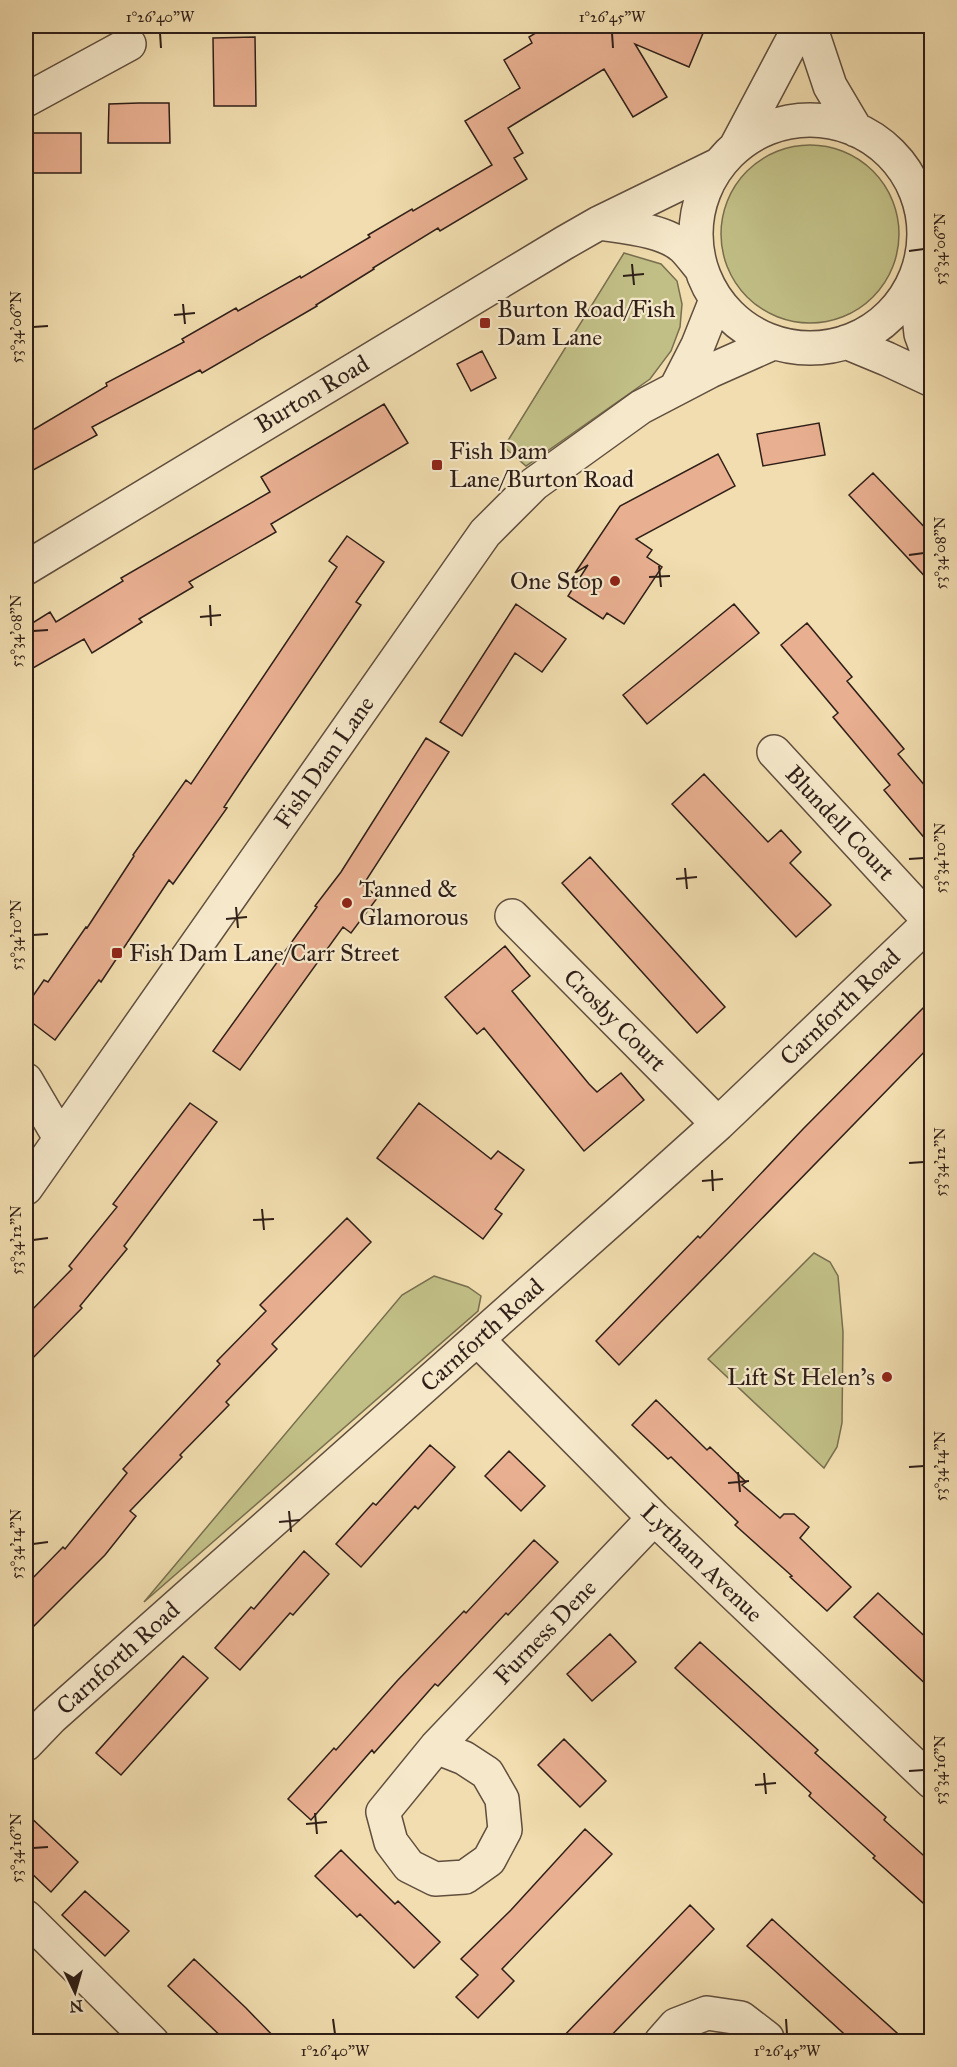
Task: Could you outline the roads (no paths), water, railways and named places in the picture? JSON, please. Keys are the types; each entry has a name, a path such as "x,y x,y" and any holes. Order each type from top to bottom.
{"street":[{"path":"700,267 695,240 697,213 705,188 728,155 800,26"},
{"path":"599,223 642,230 683,247 700,267 716,300 741,326 773,343 797,348 822,348 846,342 868,332 887,318 903,300 915,279 923,253 925,197 892,155 876,141 856,130 830,86 810,26"},
{"path":"26,100 129,44"},
{"name":"Burton Road","path":"26,568 599,223 728,155 764,129 795,121 826,121 856,130"},
{"path":"915,279 921,334 932,364"},
{"path":"676,388 698,345 716,300"},
{"path":"846,342 932,380"},
{"name":"Fish Dam Lane","path":"26,1188 485,533 534,484 641,407 676,388 773,343"},
{"name":"Blundell Court","path":"774,752 931,920"},
{"name":"Crosby Court","path":"512,916 718,1124"},
{"name":"Carnforth Road","path":"26,1744 51,1718 718,1124 931,920"},
{"path":"26,1080 60,1138"},
{"name":"Lytham Avenue","path":"477,1339 654,1518 932,1782"},
{"name":"Furness Dene","path":"436,1747 654,1518"},
{"path":"26,1917 152,2042"},
{"path":"661,2042 676,2025 707,2013 741,2018 767,2038 768,2042"}],"place":[{"name":"Burton Road/Fish Dam Lane","path":"485,323"},
{"name":"Fish Dam Lane/Burton Road","path":"437,465"},
{"name":"One Stop","path":"615,581"},
{"name":"Tanned & Glamorous","path":"347,903"},
{"name":"Fish Dam Lane/Carr Street","path":"117,953"},
{"name":"Lift St Helen's","path":"887,1377"}]}
